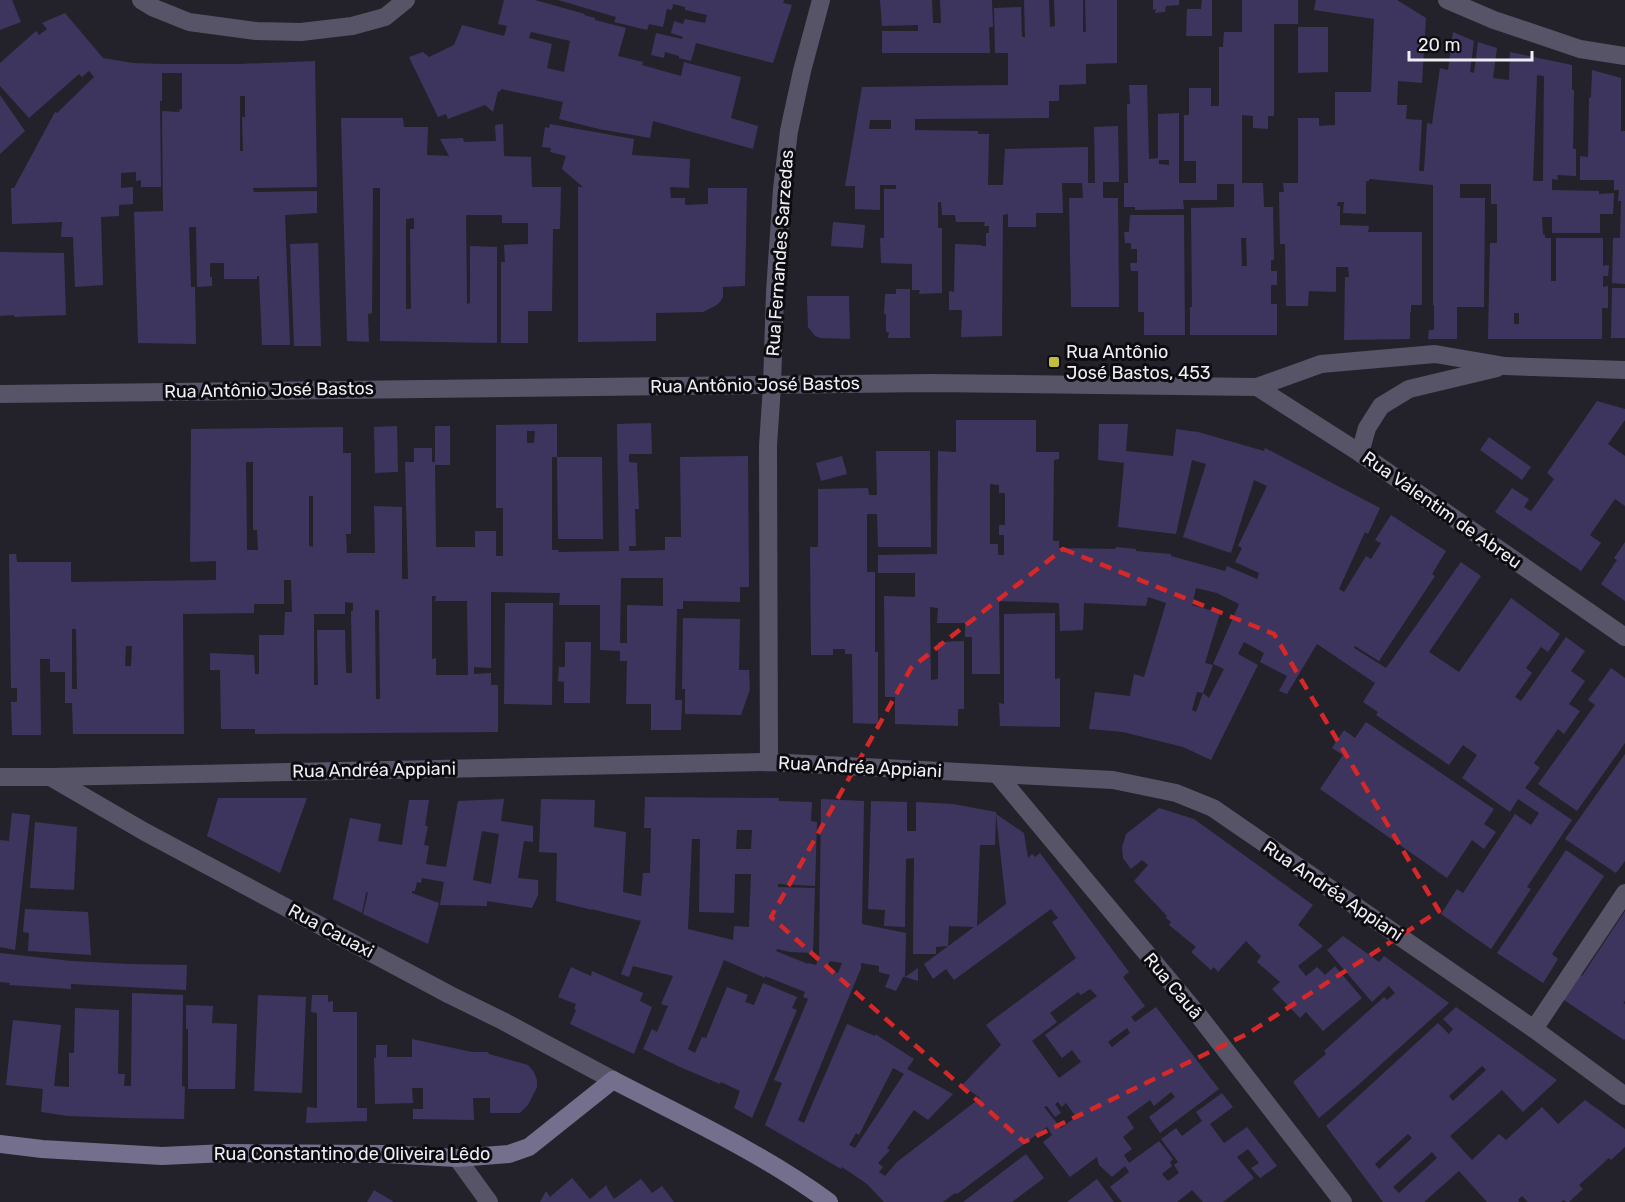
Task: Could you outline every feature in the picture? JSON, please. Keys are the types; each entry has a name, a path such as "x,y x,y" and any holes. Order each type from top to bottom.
{"street":[{"path":"141,0 154,8 189,22 256,31 301,32 352,26 385,17 406,0"},
{"name":"Rua Fernandes Sarzedas","path":"769,762 768,446 775,292 782,189 789,131 820,0"},
{"path":"1447,0 1494,20 1580,49 1625,56"},
{"name":"Rua Antônio José Bastos","path":"0,394 930,383 1257,387 1321,364 1435,354 1505,366 1625,370"},
{"name":"Rua Antônio José Bastos","path":"1360,453 1367,428 1382,406 1409,389 1505,366"},
{"name":"Rua Valentim de Abreu","path":"1257,387 1360,453 1625,637"},
{"name":"Rua Andréa Appiani","path":"0,777 769,762 1113,780 1176,793 1213,808 1534,1029 1625,1096"},
{"name":"Rua Cauã","path":"997,774 1199,1016 1343,1202"},
{"name":"Rua Cauaxi","path":"50,777 145,832 613,1080"},
{"path":"1534,1029 1625,893"},
{"path":"613,1080 750,1152 829,1202"},
{"name":"Rua Constantino de Oliveira Lêdo","path":"0,1144 42,1149 162,1156 237,1153 384,1154 457,1158 509,1154 529,1147 613,1080"},
{"path":"457,1158 489,1202"}],"highlighted area":[{"path":"1063,549 1274,634 1439,911 1247,1034 1024,1142 771,917 911,668"}],"building":[{"path":"0,0 12,0 21,22 0,30"},
{"path":"504,0 535,0 626,28 618,56 643,62 642,65 681,76 684,62 741,77 731,118 758,126 753,149 653,121 650,138 599,129 559,119 563,102 501,89 500,92 498,91 493,112 485,105 448,119 446,114 438,117 409,57 423,52 429,57 454,45 462,25 504,36 507,26 498,24","holes":["531,32 570,41 564,72 547,68 552,44 529,38"]},
{"path":"558,0 784,0 783,3 792,5 773,63 696,43 691,61 665,52 664,58 651,55 656,33 682,39 683,37 671,33 674,21 683,24 685,19 705,23 707,15 685,10 685,7 673,4 672,10 667,9 663,27 649,24 647,30 614,22 616,17"},
{"path":"880,0 932,0 933,23 941,23 940,0 992,0 993,27 989,27 990,53 882,53 882,31 918,31 918,25 882,26"},
{"path":"1024,0 1049,0 1050,27 1055,26 1054,0 1083,0 1083,32 1086,32 1085,0 1117,0 1117,63 1086,64 1086,84 1059,85 1059,101 1049,101 1049,118 915,119 915,130 978,131 978,134 989,134 988,185 1003,185 1005,149 1088,147 1088,183 1095,183 1094,127 1118,126 1119,182 1103,182 1103,198 1118,198 1119,307 1071,307 1069,198 1083,198 1082,183 1062,183 1063,213 1036,213 1036,227 1008,227 1008,214 1003,215 1002,336 961,337 962,310 949,310 949,291 954,292 955,244 986,246 986,233 989,233 989,226 984,226 985,222 956,222 955,215 942,215 941,202 938,202 938,228 942,228 942,293 919,294 920,290 912,290 912,264 881,263 880,238 884,238 884,189 896,189 896,185 880,185 880,210 855,209 855,186 845,186 862,87 1008,85 1008,53 995,53 994,8 1021,7 1022,37 1025,37","holes":["870,120 891,120 891,129 869,129"]},
{"path":"1153,0 1179,0 1179,5 1166,6 1165,12 1155,13"},
{"path":"1202,0 1212,0 1212,36 1186,36 1187,9 1201,9"},
{"path":"1242,0 1298,0 1298,24 1274,24 1274,116 1268,116 1268,129 1253,128 1253,116 1242,115 1242,183 1263,183 1264,207 1273,207 1274,260 1271,260 1271,271 1277,271 1277,285 1271,285 1271,304 1277,304 1277,335 1190,335 1191,208 1234,207 1234,184 1217,184 1217,200 1183,200 1184,209 1135,210 1135,207 1124,207 1124,183 1128,183 1127,104 1130,104 1129,85 1147,85 1149,159 1158,158 1158,114 1179,113 1179,183 1196,183 1196,161 1184,161 1184,115 1189,115 1189,88 1211,88 1211,106 1219,106 1219,47 1223,47 1224,32 1242,32","holes":["1159,160 1169,160 1169,165 1159,164","1241,238 1246,238 1247,266 1242,266"]},
{"path":"1316,0 1397,0 1426,18 1422,83 1398,81 1397,105 1407,105 1406,119 1422,120 1419,171 1424,171 1427,123 1432,124 1440,68 1448,70 1453,32 1474,41 1470,72 1474,73 1478,42 1497,48 1493,78 1509,80 1510,52 1572,65 1573,149 1576,149 1576,176 1557,175 1558,180 1552,179 1552,190 1614,193 1613,214 1600,214 1600,233 1552,233 1552,217 1542,217 1543,234 1545,238 1551,238 1551,281 1556,281 1556,238 1603,238 1603,266 1609,265 1608,276 1603,276 1603,287 1608,286 1608,308 1602,308 1602,339 1488,339 1490,243 1497,243 1497,204 1491,204 1491,184 1460,184 1460,198 1485,198 1484,307 1457,307 1457,339 1428,339 1429,330 1434,330 1433,185 1369,179 1366,181 1366,214 1343,213 1344,202 1338,202 1337,206 1340,206 1340,225 1369,226 1368,232 1422,232 1422,305 1411,305 1410,339 1344,340 1345,277 1349,277 1348,267 1336,267 1336,292 1309,291 1308,306 1286,306 1285,244 1280,244 1279,192 1284,192 1283,183 1298,183 1298,118 1319,118 1319,126 1335,125 1335,92 1371,92 1374,19 1314,10","holes":["1537,75 1544,76 1543,181 1533,181","1514,313 1519,313 1519,324 1514,324"]},
{"path":"65,13 103,58 133,63 240,64 315,61 317,187 253,188 254,192 317,191 317,213 285,215 290,345 262,345 259,276 257,279 224,279 224,263 210,263 212,286 197,287 196,227 189,227 191,287 195,287 196,344 138,343 134,212 163,211 162,111 179,112 182,109 182,73 162,73 161,187 141,187 141,180 136,181 136,172 121,173 121,188 133,187 133,204 119,205 119,216 101,217 103,285 75,287 73,237 61,237 62,222 12,224 11,188 14,188 55,112 57,113 94,77 89,71 82,77 79,74 29,118 0,86 0,63 36,31 39,35 47,29 42,23","holes":["240,96 245,96 245,117 242,117 243,151 240,151"]},
{"path":"1298,27 1328,27 1328,72 1298,73"},
{"path":"1592,70 1621,78 1621,131 1625,131 1625,284 1612,283 1613,238 1620,238 1619,190 1614,190 1614,180 1580,180 1580,156 1588,157"},
{"path":"0,95 25,131 0,154"},
{"path":"341,118 403,118 404,127 428,127 427,155 449,156 440,139 463,138 464,142 496,141 495,125 503,124 504,156 531,157 532,187 561,187 560,229 553,229 552,311 528,311 528,343 501,343 501,262 505,262 504,245 528,244 528,223 502,223 502,215 466,215 467,304 470,303 470,246 497,247 497,343 380,341 380,188 373,188 372,313 368,314 369,342 347,341","holes":["414,218 414,229 410,229 411,309 406,309 406,219"]},
{"path":"550,124 634,139 632,155 690,159 689,188 670,187 671,198 685,198 685,205 708,204 708,188 747,188 745,286 723,287 723,297 720,302 703,312 656,313 656,341 578,342 578,187 583,187 562,169 566,156 550,152 551,148 542,147 545,127 549,128"},
{"path":"1130,215 1184,215 1185,335 1144,335 1144,312 1138,312 1138,271 1131,271 1130,263 1137,263 1137,249 1131,249 1131,243 1125,243 1124,232 1129,232"},
{"path":"833,222 865,225 863,248 831,246"},
{"path":"318,243 321,346 294,346 290,244"},
{"path":"0,252 64,253 66,315 0,316"},
{"path":"1612,288 1625,288 1625,338 1611,338"},
{"path":"896,289 910,289 910,338 888,338 889,332 886,332 885,294 896,294"},
{"path":"807,296 849,296 850,339 815,336 808,327"},
{"path":"1597,401 1625,409 1625,420 1608,444 1625,456 1625,506 1615,499 1590,535 1601,543 1581,571 1495,512 1512,488 1529,499 1524,507 1531,511 1554,479 1547,473"},
{"path":"956,420 1036,420 1036,452 1059,452 1059,459 1054,460 1053,541 1059,541 1059,548 1115,549 1116,547 1171,554 1171,556 1225,571 1227,566 1257,579 1259,573 1235,562 1242,548 1238,546 1267,486 1254,480 1231,553 1183,537 1206,464 1192,460 1176,534 1118,527 1124,463 1098,460 1099,424 1128,424 1126,451 1173,456 1176,429 1198,432 1264,451 1265,448 1380,508 1368,534 1365,532 1339,589 1344,592 1366,556 1371,559 1381,543 1375,540 1391,515 1446,551 1432,574 1435,576 1379,661 1355,646 1354,648 1386,668 1461,562 1481,576 1429,652 1459,672 1511,598 1560,634 1548,652 1541,647 1526,668 1532,673 1515,697 1521,701 1566,637 1585,651 1571,671 1585,681 1569,704 1580,711 1564,734 1558,729 1534,763 1540,768 1525,788 1572,820 1527,887 1531,889 1491,949 1441,914 1457,889 1463,893 1515,814 1531,825 1539,813 1518,799 1510,812 1462,778 1477,755 1463,745 1449,765 1376,715 1378,712 1363,702 1375,683 1317,644 1287,694 1279,691 1287,676 1260,662 1264,653 1244,642 1238,654 1258,665 1211,760 1183,747 1123,732 1089,729 1095,692 1130,696 1134,674 1144,677 1166,603 1148,597 1146,606 1084,603 1083,630 1060,631 1059,603 999,601 1000,674 972,674 972,637 965,637 965,623 937,623 938,608 930,607 931,680 938,679 938,642 964,641 964,709 958,709 958,726 895,724 895,697 885,697 884,596 915,597 915,573 878,573 878,555 937,554 938,451 956,452","holes":["990,484 999,485 999,493 1005,493 1005,525 999,525 999,535 1004,535 1004,555 998,555 998,544 990,544","1196,588 1217,593 1239,604 1213,664 1224,669 1209,698 1203,693 1213,665 1205,663 1220,613 1192,605","1197,692 1203,693 1196,712 1192,710"]},
{"path":"651,423 652,454 629,454 629,462 637,463 639,509 635,509 636,546 629,546 629,551 665,550 665,537 681,537 680,457 748,456 749,587 740,587 740,602 683,601 683,609 677,609 675,700 682,700 681,730 651,730 651,704 626,704 627,661 620,661 620,651 600,650 600,605 559,605 560,593 491,592 491,668 474,667 474,674 491,673 491,685 498,685 498,732 255,734 255,729 221,729 220,670 210,670 210,653 254,655 255,674 259,674 259,635 284,635 285,612 292,612 291,580 284,580 284,604 254,604 254,613 183,614 184,734 73,734 72,703 65,703 65,672 50,672 50,659 40,659 41,735 12,735 11,702 17,702 17,688 11,688 9,554 16,554 17,562 71,562 71,582 216,580 216,561 190,562 191,429 343,427 343,453 351,453 351,534 346,534 347,553 375,553 374,506 402,507 402,579 408,579 405,462 414,462 414,448 432,448 432,462 435,462 435,426 450,426 450,465 435,465 436,547 475,547 475,531 496,531 496,556 503,556 503,508 496,508 496,425 557,424 557,457 552,457 552,550 559,552 619,551 617,424","holes":["527,431 535,431 534,443 527,443","246,462 253,462 253,530 257,530 258,550 247,550","309,496 313,496 313,547 309,546","621,578 663,578 663,606 627,605 627,643 620,643","432,596 436,596 435,601 467,601 468,675 436,675 436,658 432,659","345,602 353,603 353,611 351,611 352,673 346,673 345,630 317,630 318,685 314,685 314,614 345,614","375,610 379,610 380,699 376,699","72,629 76,629 77,689 72,689","126,646 132,646 131,666 125,666"]},
{"path":"397,426 398,472 375,473 374,427"},
{"path":"1489,437 1531,467 1522,480 1480,450"},
{"path":"876,451 930,451 931,547 878,547 877,514 867,514 867,572 875,572 878,724 853,723 852,654 845,654 845,649 833,649 833,655 811,655 810,547 818,547 818,489 868,488 869,495 877,495"},
{"path":"842,456 847,474 821,481 816,463"},
{"path":"557,457 602,457 603,539 558,539"},
{"path":"1625,542 1625,601 1601,584 1617,560 1614,558"},
{"path":"505,603 553,603 552,705 504,704"},
{"path":"1055,613 1055,679 1060,678 1060,727 1000,726 999,703 1004,704 1004,614"},
{"path":"683,618 740,619 739,670 749,670 750,689 741,715 685,714 685,689 682,689"},
{"path":"565,642 591,642 590,703 564,703 564,682 558,681 559,667 565,667"},
{"path":"1611,668 1625,678 1625,743 1577,811 1538,784 1595,705 1588,700"},
{"path":"1366,722 1494,809 1484,824 1496,832 1484,849 1472,840 1447,878 1320,789 1343,755 1332,748 1344,730 1355,738"},
{"path":"1625,754 1625,861 1616,873 1565,839"},
{"path":"645,797 779,798 779,801 812,802 811,821 817,822 815,886 778,884 778,887 815,888 813,953 777,949 776,951 816,965 819,958 821,799 864,801 862,924 906,933 905,977 896,991 885,987 890,975 879,972 879,966 861,963 861,968 798,1120 804,1123 847,1024 875,1036 875,1034 914,1059 907,1069 953,1094 928,1120 914,1110 887,1148 890,1150 878,1163 883,1167 879,1172 885,1176 897,1162 980,1098 962,1085 1001,1045 986,1025 1076,958 1052,922 1058,918 1051,909 954,980 946,969 933,979 924,964 974,927 949,926 948,946 936,947 936,954 913,954 914,858 906,859 905,927 884,926 885,910 868,909 871,801 907,802 907,831 916,831 916,802 953,804 996,812 1024,833 1028,858 1032,854 1035,857 1040,853 1129,972 1123,977 1145,1006 1131,1017 1135,1022 1156,1007 1219,1089 1160,1133 1149,1117 1175,1097 1171,1092 1154,1106 1150,1100 1127,1117 1134,1128 1123,1137 1132,1149 1124,1155 1129,1163 1159,1141 1173,1159 1170,1162 1172,1166 1162,1174 1168,1181 1179,1173 1174,1165 1178,1162 1161,1139 1176,1128 1182,1136 1202,1121 1196,1112 1222,1093 1233,1107 1210,1124 1224,1143 1247,1127 1277,1166 1260,1178 1251,1168 1259,1163 1248,1149 1237,1157 1254,1178 1223,1202 1203,1202 1192,1190 1177,1202 1122,1202 1110,1187 1129,1172 1125,1166 1112,1177 1099,1165 1097,1157 1070,1177 1043,1142 1052,1135 1047,1127 943,1202 884,1202 867,1184 842,1167 841,1169 765,1125 782,1083 774,1080 808,999 803,997 805,992 724,960 688,1049 695,1053 702,1037 706,1038 727,987 748,995 745,1002 754,1005 763,983 797,997 792,1008 797,1010 752,1118 734,1108 740,1091 680,1067 643,1049 652,1029 657,1032 668,1006 661,1004 673,976 633,966 629,977 621,974 641,921 556,901 557,853 539,852 541,799 595,800 594,827 626,832 623,892 641,896 643,873 650,873 651,828 644,828","holes":["996,814 1006,904 977,926 980,845 995,845","737,830 752,830 751,849 736,849","692,839 700,839 699,912 734,913 735,874 751,874 749,927 734,926 733,940 688,929","830,961 842,963 838,973 826,969","1090,989 1097,996 1045,1035 1062,1058 1072,1050 1081,1062 1059,1078 1032,1041 1057,1022 1050,1013 1078,992 1081,995","1127,1028 1130,1033 1112,1047 1108,1042","893,1068 904,1074 855,1148 849,1145 856,1133 859,1135","1058,1102 1062,1107 1066,1103 1076,1117 1061,1128 1044,1107 1047,1106 1055,1117 1061,1113 1055,1104"]},
{"path":"218,798 307,798 280,873 207,836"},
{"path":"504,799 501,821 533,826 533,842 524,841 518,878 538,880 538,895 532,908 487,901 487,906 440,905 444,882 422,878 421,883 417,882 415,891 412,893 439,903 428,944 363,914 368,892 362,913 333,899 350,818 381,824 378,841 402,845 409,800 429,800 425,826 428,826 424,845 429,846 426,864 446,867 458,801","holes":["482,831 499,834 491,884 473,880"]},
{"path":"1159,808 1194,819 1313,905 1298,925 1323,946 1298,966 1306,976 1317,967 1325,975 1335,966 1362,998 1323,1031 1306,1012 1300,1018 1272,989 1280,982 1257,962 1261,956 1246,941 1218,972 1214,967 1211,970 1191,952 1196,947 1169,925 1171,922 1166,918 1167,916 1134,881 1148,865 1142,860 1131,869 1123,858 1122,847 1126,834"},
{"path":"12,813 30,815 15,950 0,947 0,840 9,841"},
{"path":"35,822 77,827 74,890 30,888"},
{"path":"1566,850 1604,876 1552,954 1558,959 1543,983 1497,953"},
{"path":"25,909 88,912 91,955 28,951 29,933 23,932"},
{"path":"1625,911 1624,1040 1561,998 1578,973 1582,976"},
{"path":"1343,936 1379,962 1384,956 1449,1003 1319,1118 1293,1082 1326,1054 1324,1051 1384,997 1387,1000 1395,993 1389,986 1372,1002 1327,950"},
{"path":"0,953 71,961 187,965 186,990 71,984 71,989 9,985 10,983 0,982"},
{"path":"571,967 591,976 592,971 643,993 640,1001 652,1007 634,1054 570,1024 576,1004 558,997"},
{"path":"918,968 918,981 905,977"},
{"path":"132,993 183,995 184,1119 68,1116 41,1112 43,1089 6,1085 13,1020 61,1025 54,1086 69,1087 69,1053 74,1053 75,1008 119,1010 118,1074 125,1074 124,1086 131,1086"},
{"path":"258,995 306,997 302,1093 254,1091"},
{"path":"312,995 328,995 328,1002 333,1001 333,1012 357,1012 357,1108 367,1108 367,1121 306,1123 307,1107 317,1108 317,1013 311,1012"},
{"path":"186,1005 213,1006 212,1023 237,1024 235,1089 188,1089"},
{"path":"1456,1007 1557,1080 1523,1112 1502,1090 1450,1136 1472,1160 1499,1134 1506,1140 1542,1107 1558,1124 1585,1100 1625,1129 1625,1147 1579,1185 1583,1189 1569,1202 1564,1200 1561,1202 1528,1202 1522,1196 1519,1202 1487,1202 1459,1171 1424,1202 1383,1202 1326,1126 1438,1023 1449,1034 1453,1029 1443,1019","holes":["1482,1066 1486,1070 1453,1101 1449,1096","1408,1134 1412,1138 1379,1169 1375,1164","1432,1152 1437,1158 1399,1193 1393,1187"]},
{"path":"412,1039 472,1052 488,1052 528,1065 534,1072 537,1087 528,1105 520,1113 490,1113 490,1098 473,1098 474,1120 413,1119 413,1109 423,1109 423,1088 412,1088 413,1103 375,1104 376,1045 387,1045 387,1057 412,1057"},
{"path":"1026,1154 1044,1178 1012,1202 963,1202"},
{"path":"572,1178 590,1199 607,1185 614,1199 641,1179 652,1193 662,1186 674,1202 540,1202 546,1191 550,1197"},
{"path":"1097,1179 1114,1202 1067,1202"},
{"path":"374,1190 394,1202 367,1202"}],"place":[{"name":"Rua Antônio José Bastos, 453","path":"1054,362"}]}
